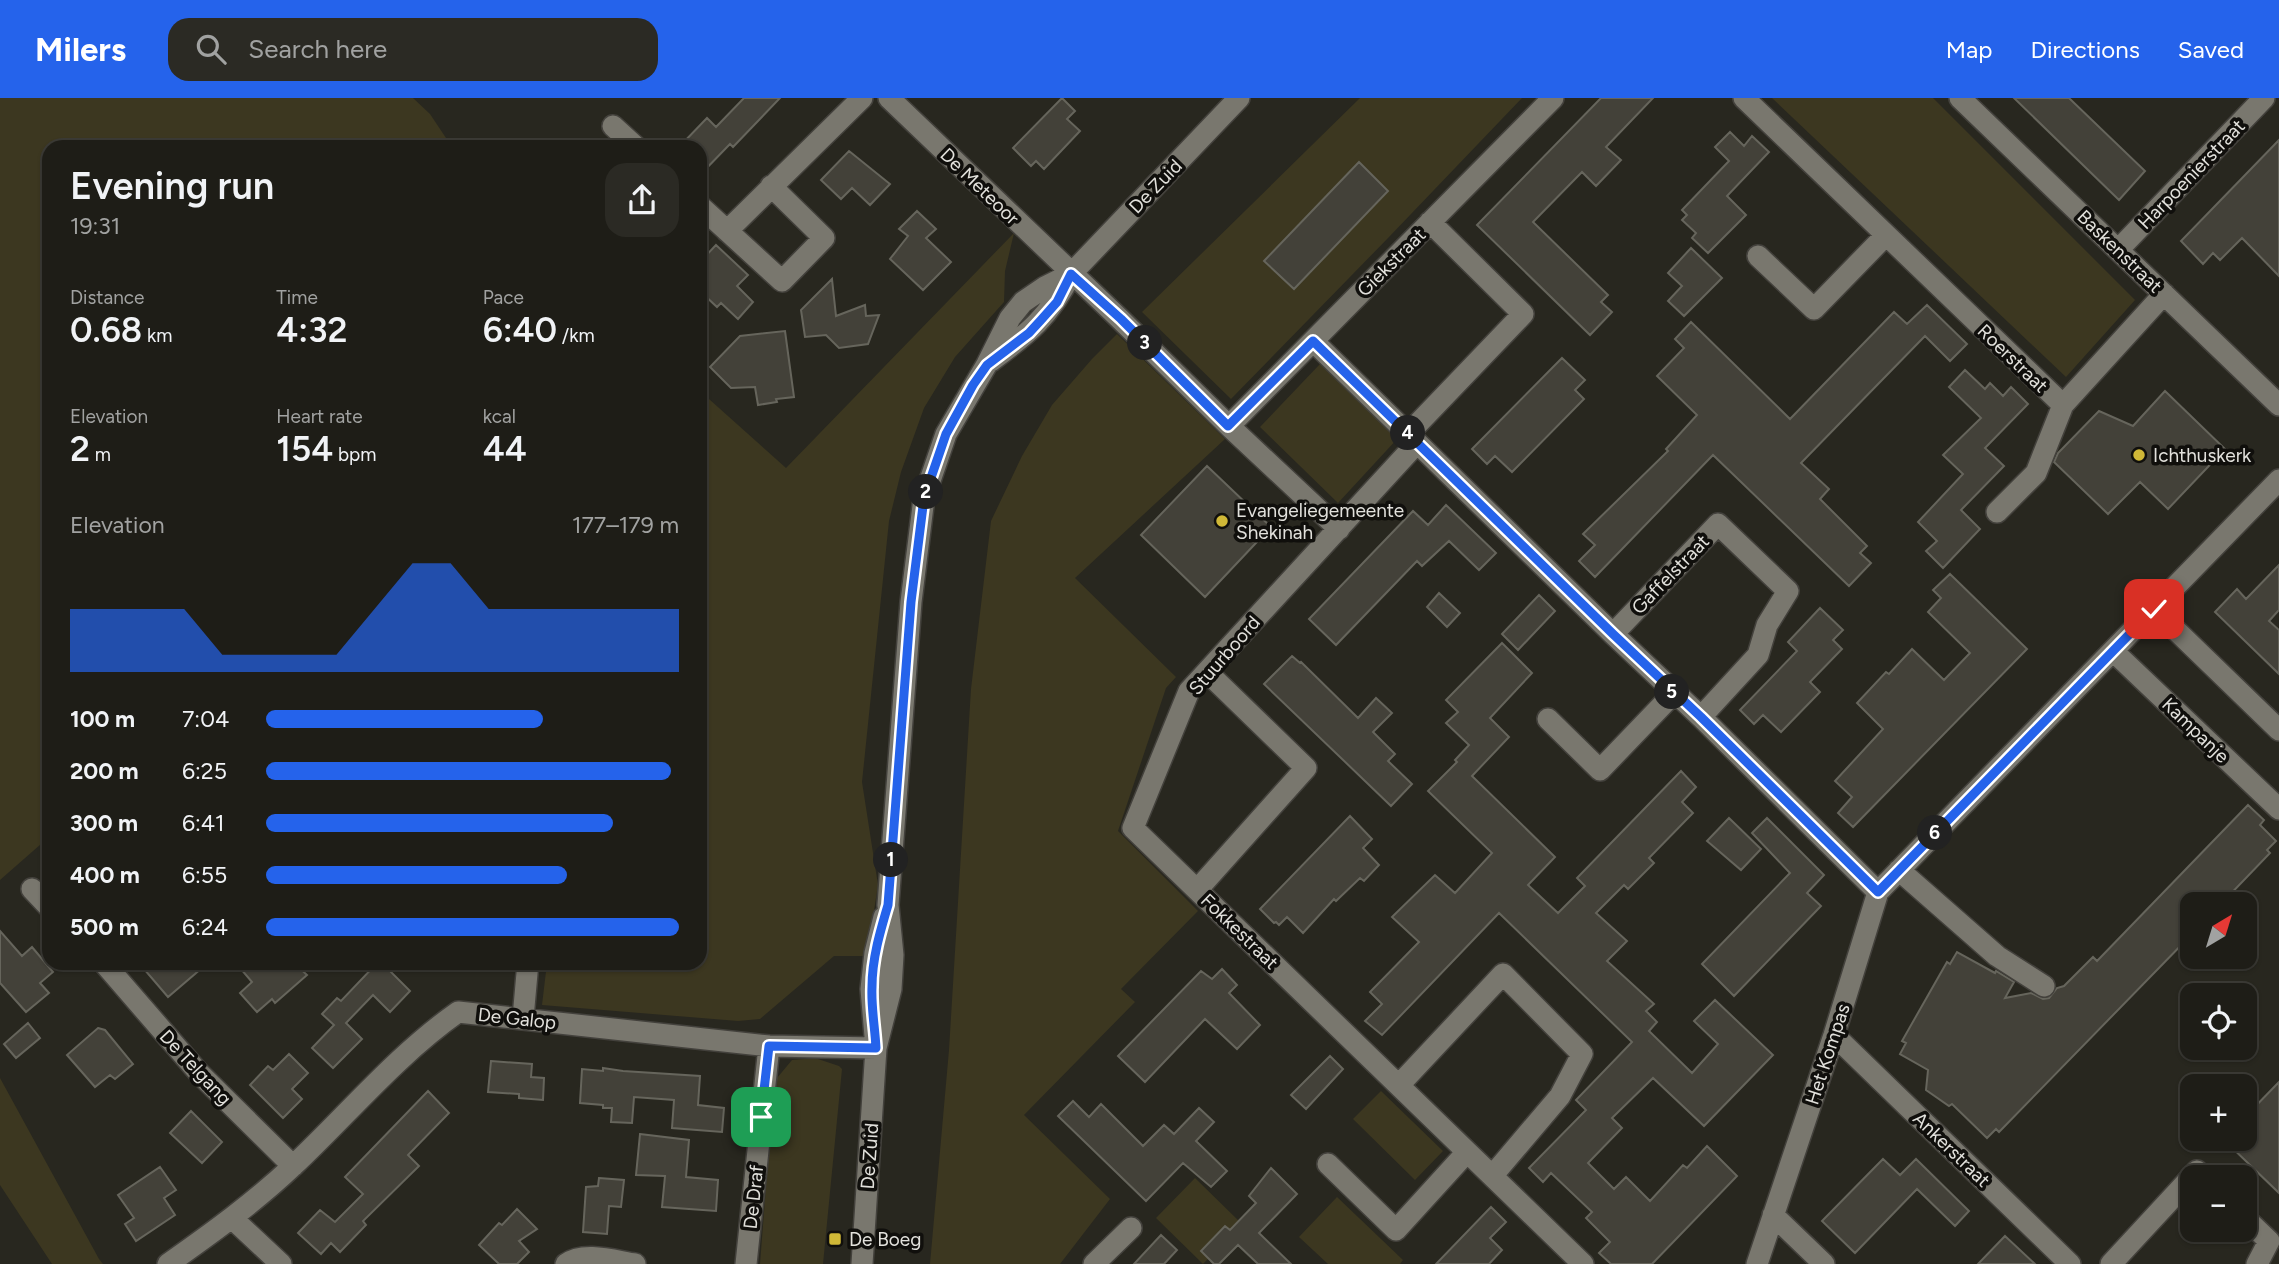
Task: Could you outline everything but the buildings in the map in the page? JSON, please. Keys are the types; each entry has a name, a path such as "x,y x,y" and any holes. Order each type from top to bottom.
{"street":[{"path":"727,231 862,98"},
{"name":"De Meteoor","path":"890,98 1121,319 1228,426"},
{"name":"De Zuid","path":"862,1264 876,1048 891,989 893,955 888,905 911,602 924,498 946,434 987,365 1029,333 1057,302 1071,274 1238,98"},
{"name":"Giekstraat","path":"1228,426 1553,98"},
{"name":"Roerstraat","path":"1744,98 2063,405 2164,294"},
{"name":"Baskenstraat","path":"1960,98 2279,405"},
{"name":"Harpoenierstraat","path":"2118,250 2264,98"},
{"path":"613,126 628,140"},
{"path":"707,212 782,281 824,238 771,187"},
{"path":"1412,438 1523,314 1430,222"},
{"path":"1758,256 1814,309 1886,235"},
{"path":"1313,341 1878,892 2279,480"},
{"path":"1997,512 2036,473 2063,405"},
{"path":"1228,426 1339,529"},
{"name":"Stuurboord","path":"1197,890 1133,828 1189,691 1339,529 1412,438"},
{"name":"Gaffelstraat","path":"1613,634 1718,524 1788,591 1767,625 1758,655 1701,717"},
{"path":"2154,609 2279,730"},
{"name":"Kampanje","path":"2113,650 2279,809"},
{"name":"Fokkestraat","path":"1207,672 1306,768 1197,890 1583,1264"},
{"path":"1548,719 1600,770 1674,693"},
{"path":"1899,870 1997,956 2044,986"},
{"path":"32,889 42,900"},
{"name":"Het Kompas","path":"1757,1264 1834,1035 1878,892"},
{"name":"De Telgang","path":"109,970 199,1073 293,1166"},
{"path":"523,1018 527,970"},
{"path":"1399,1085 1503,974 1582,1054 1560,1096 1493,1175"},
{"name":"De Galop","path":"168,1264 233,1219 293,1166 430,1032 458,1012 769,1046 876,1048"},
{"name":"Ankerstraat","path":"1834,1035 2070,1264"},
{"name":"De Draf","path":"746,1264 769,1046"},
{"path":"1328,1164 1396,1230 1467,1152"},
{"path":"2111,1264 2180,1189"},
{"path":"1773,1215 1824,1264"},
{"path":"233,1219 281,1264"},
{"path":"1094,1264 1131,1228"},
{"path":"2257,1230 2269,1241 2257,1264"},
{"path":"566,1264 585,1258 635,1264"}],"shaded area":[{"path":"0,98 413,98 430,114 447,140 42,140 42,843 0,880"},
{"path":"1360,98 1522,98 1231,399 1142,312"},
{"path":"1772,98 1933,98 2135,300 2066,377"},
{"path":"1014,233 1005,271 1004,302 955,357 924,408 901,472 889,521 862,782 878,885 867,956 834,956 760,1019 738,1021 542,1005 546,970 707,970 707,397 786,468"},
{"path":"1117,334 1225,439 1075,578 1176,677 1166,688 1118,831 1198,911 1121,989 1135,1002 1024,1115 1110,1199 1060,1264 930,1264 949,1050 971,689 991,521 1022,456 1052,405"},
{"path":"1320,364 1398,438 1338,503 1260,427"},
{"path":"815,1058 842,1069 823,1264 760,1264 773,1095 777,1078 792,1060"},
{"path":"0,1078 103,1264 52,1264 0,1185"},
{"path":"1381,1091 1443,1151 1415,1180 1353,1119"},
{"path":"1195,1178 1242,1224 1203,1264 1156,1218"},
{"path":"1337,1197 1403,1260 1400,1264 1328,1264 1299,1237"}],"place":[{"name":"Ichthuskerk","path":"2139,455"},
{"name":"Evangeliegemeente Shekinah","path":"1222,521"},
{"name":"De Boeg","path":"835,1239"}],"route":[{"path":"761,1117 769,1046 876,1048 873,972 875,953 888,905 911,602 924,498 946,434 973,385 987,365 1029,333 1057,302 1071,274 1121,319 1228,426 1313,341 1878,892 2154,609"}]}
